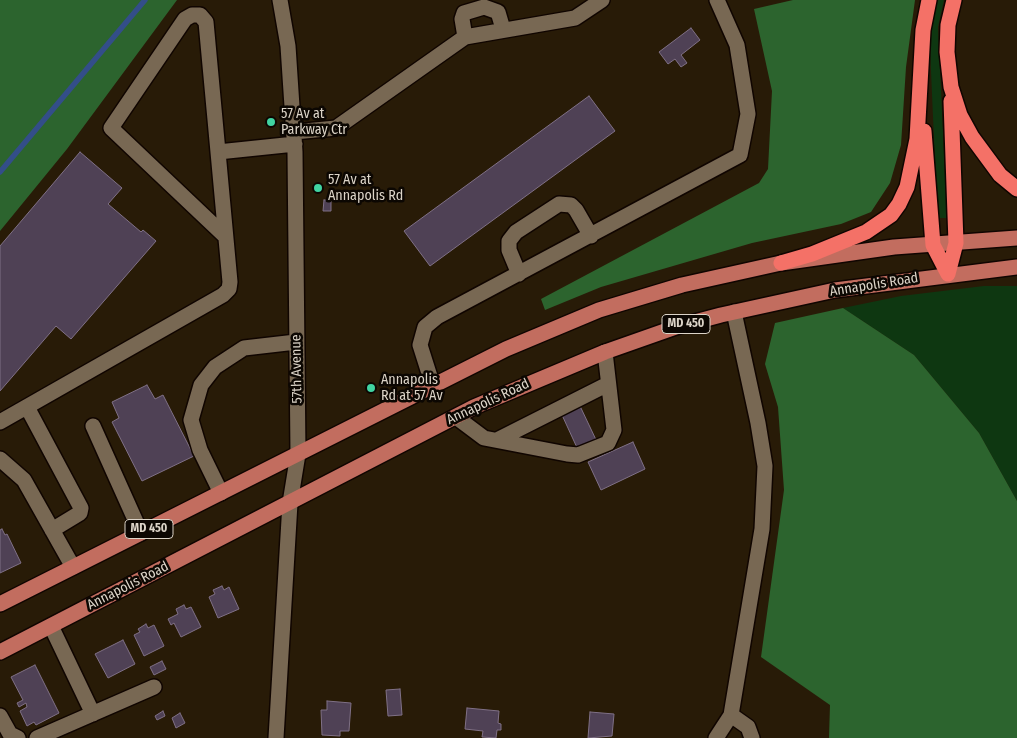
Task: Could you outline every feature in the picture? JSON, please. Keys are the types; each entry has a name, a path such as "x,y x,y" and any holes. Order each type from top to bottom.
{"highway":[{"path":"781,263 846,242 866,232 891,215 907,187 917,139 923,30 929,0"},
{"path":"948,274 956,243 951,87 948,52 948,25 954,0"},
{"path":"951,87 960,115 972,137 1000,176 1017,189"},
{"path":"921,89 933,246 948,274"}],"main road":[{"name":"MD 450","path":"0,604 506,349 599,310 665,289 781,263 894,247 933,246 1017,238"},
{"name":"Annapolis Road","path":"0,652 456,417 538,379 605,352 676,327 835,290 948,274 1017,267"}],"street":[{"name":"57th Avenue","path":"276,738 290,502 298,454 295,138 288,46 280,0"},
{"path":"218,152 295,138 336,128 465,37 575,18 602,0"},
{"path":"433,386 420,345 425,327 437,317 740,155 748,114 737,45 717,0"},
{"path":"465,37 462,19 464,13 484,7 498,12 503,29"},
{"path":"0,422 229,290 230,282 206,22 200,15 192,15 185,19 111,128 225,236"},
{"path":"519,274 509,250 509,241 516,232 559,204 571,205 576,210 591,236"},
{"path":"716,738 731,715 759,549 765,466 758,423 734,312"},
{"path":"221,493 200,450 191,420 201,385 215,367 244,348 296,342"},
{"path":"456,417 484,438 499,439 578,455 608,443 614,430 605,352"},
{"path":"499,439 608,384"},
{"path":"27,407 81,508 80,513 52,530"},
{"path":"93,426 141,533"},
{"path":"0,459 24,480 73,567"},
{"path":"51,626 93,714"},
{"path":"37,738 154,687"},
{"path":"731,715 748,727 752,738"},
{"path":"0,716 10,734 18,738"}],"green space":[{"path":"0,0 177,0 67,149 0,231"},
{"path":"793,0 915,0 906,67 901,145 890,183 871,212 841,224 752,243 601,287 545,310 541,299 759,183 768,169 772,91 754,9"},
{"path":"935,0 944,0 938,27 947,218 939,218 935,163 929,25"},
{"path":"984,286 1017,286 1017,501 979,433 914,355 843,308 901,296"},
{"path":"843,308 914,355 979,433 1017,501 1017,738 829,738 830,705 761,657 784,490 778,407 765,364 775,323"}],"building":[{"path":"691,28 700,40 681,55 687,63 681,67 675,59 668,64 659,52"},
{"path":"589,96 615,131 430,266 404,231"},
{"path":"80,152 122,188 108,204 141,232 143,230 156,241 71,339 56,326 0,391 0,246"},
{"path":"324,200 331,200 331,211 323,211"},
{"path":"147,385 155,399 163,395 194,456 142,481 112,422 119,418 112,402"},
{"path":"580,406 598,444 579,452 562,415"},
{"path":"633,442 645,469 601,490 588,462"},
{"path":"2,529 5,535 7,534 21,563 0,573 0,530"},
{"path":"222,586 224,590 229,587 239,609 218,618 209,597 215,594 213,590"},
{"path":"184,605 186,609 191,607 201,627 181,637 174,623 171,625 168,619 178,614 176,609"},
{"path":"146,624 148,628 154,625 164,646 144,656 134,635 140,632 138,629"},
{"path":"123,640 135,664 108,678 95,654"},
{"path":"162,661 166,669 154,675 150,667"},
{"path":"35,665 59,713 36,725 34,722 27,726 20,711 27,707 26,703 19,707 17,703 23,700 11,677"},
{"path":"400,689 402,715 388,716 386,690"},
{"path":"327,701 351,703 349,731 340,731 340,736 322,735 321,710 327,710"},
{"path":"467,708 499,711 498,723 501,724 501,730 497,730 496,738 482,737 483,731 465,729"},
{"path":"163,711 165,716 157,720 155,716"},
{"path":"590,712 614,714 612,736 588,738"},
{"path":"180,713 185,723 176,728 172,718"}],"waterway":[{"path":"0,172 145,0"}],"place":[{"name":"57 Av at Parkway Ctr","path":"271,122"},
{"name":"57 Av at Annapolis Rd","path":"318,188"},
{"name":"Annapolis Rd at 57 Av","path":"371,388"}]}
